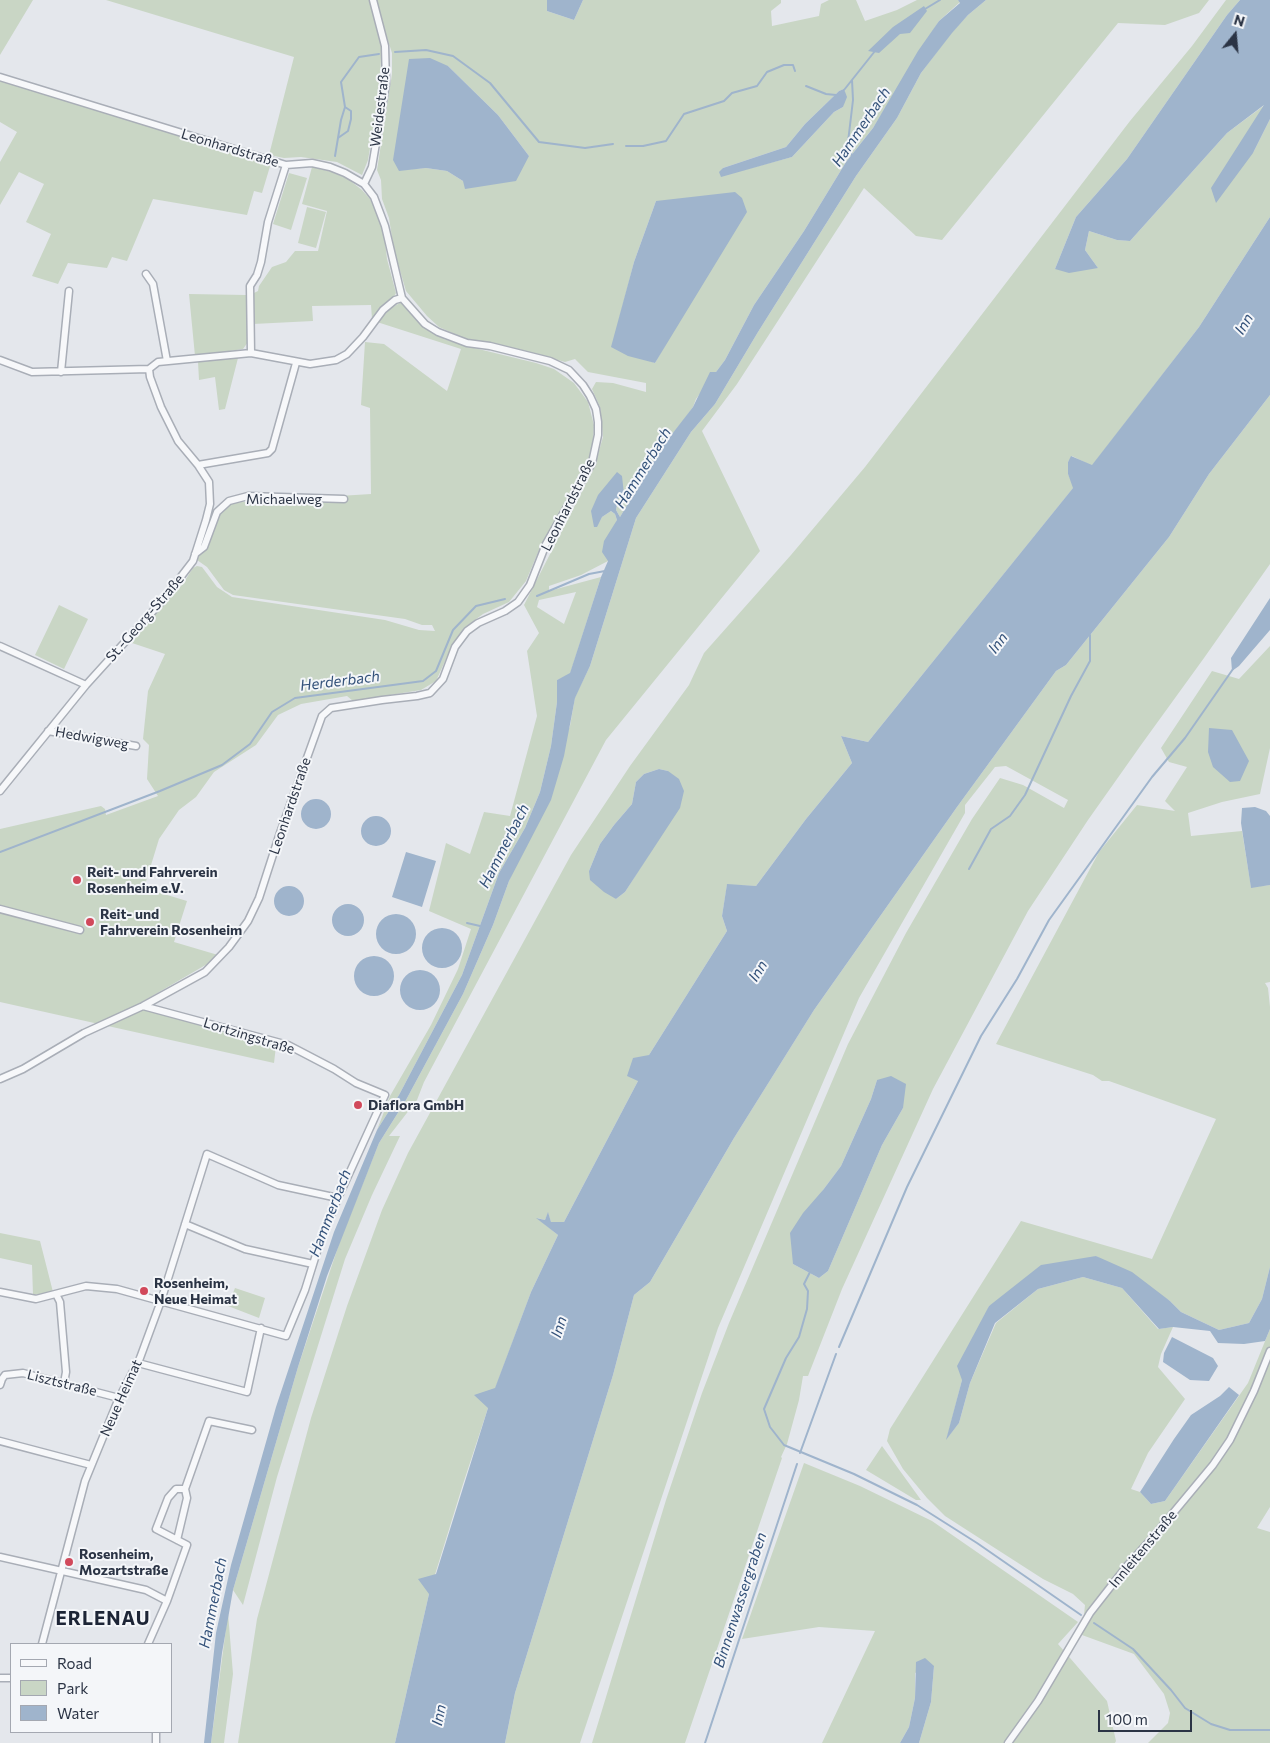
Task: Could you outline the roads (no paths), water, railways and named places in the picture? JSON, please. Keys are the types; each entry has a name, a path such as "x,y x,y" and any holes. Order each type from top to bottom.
{"street":[{"name":"Weidestraße","path":"364,184 372,168 386,84 386,46 372,0"},
{"name":"Leonhardstraße","path":"0,77 286,165 312,163 330,167 364,184 374,197 381,212 402,298 425,324 438,332 467,343 490,346 550,361 569,370 583,385 596,409 598,435 592,463 546,544 528,588 518,602 505,611 478,623 467,631 455,647 443,679 433,691 417,696 331,708 322,716 259,898 248,921 229,947 205,972 143,1006 84,1034 23,1069 0,1079"},
{"path":"251,353 250,286 257,275 261,262 268,222 286,165"},
{"path":"146,274 153,284 168,361"},
{"path":"61,372 69,291"},
{"path":"0,360 32,372 149,370 158,362 251,353 296,363 321,363 336,360 347,354 363,337 383,310 395,300 402,298"},
{"path":"198,465 268,453 272,449 296,363"},
{"name":"St.-Georg-Straße","path":"0,791 86,684 172,588 193,561 210,504 208,482 198,465 178,441 161,407 149,370"},
{"name":"Michaelweg","path":"195,554 204,547 217,512 229,500 248,496 344,499"},
{"path":"0,646 86,684"},
{"name":"Hedwigweg","path":"48,731 136,746"},
{"path":"0,909 80,930"},
{"name":"Lortzingstraße","path":"143,1006 288,1045 356,1083 385,1095 338,1198 320,1242 305,1290 286,1336 261,1328"},
{"name":"Neue Heimat","path":"42,1643 86,1481 120,1398 138,1363 161,1301 207,1154 278,1184 338,1198"},
{"path":"186,1224 245,1250 313,1264"},
{"path":"0,1292 36,1299 86,1286 117,1289 261,1328 247,1392 138,1363"},
{"path":"56,1294 60,1302 61,1312 66,1372 64,1383"},
{"name":"Innleitenstraße","path":"1008,1743 1038,1701 1090,1613 1126,1566 1154,1536 1222,1453 1254,1392 1270,1351"},
{"name":"Lisztstraße","path":"0,1385 5,1375 23,1373 120,1398"},
{"path":"177,1540 188,1498 184,1489 209,1421 252,1430"},
{"path":"0,1441 92,1464"},
{"path":"148,1643 167,1602 187,1545 156,1529 168,1498 176,1489 184,1489"},
{"path":"0,1557 146,1590 167,1602"}],"water":[{"path":"547,0 583,0 574,20 547,11"},
{"path":"958,0 986,0 968,15 921,73 897,118 856,176 715,404 691,432 636,518 590,666 575,698 564,756 551,800 509,881 493,925 463,994 406,1100 379,1143 327,1276 298,1367 233,1590 222,1653 211,1743 204,1743 216,1633 231,1565 276,1407 334,1232 377,1130 399,1095 462,975 499,873 525,828 540,792 551,746 557,702 557,680 570,673 608,561 602,552 604,541 617,520 615,514 611,511 602,517 597,527 594,527 591,511 598,495 617,472 622,476 624,494 618,499 616,510 620,517 662,447 693,407 710,372 716,372 725,360 754,305 804,231 846,162 873,128 918,51 939,21 960,3"},
{"path":"1240,0 1270,0 1270,119 1253,153 1216,203 1211,188 1264,105 1227,133 1130,241 1117,240 1089,231 1085,250 1098,268 1069,273 1055,269 1076,217 1127,159 1227,15"},
{"path":"924,6 927,11 910,33 900,34 879,53 868,51 893,27"},
{"path":"430,58 448,66 498,115 529,156 516,181 465,189 463,181 447,171 426,168 399,171 393,160 409,59"},
{"path":"844,89 847,97 843,107 834,112 792,157 721,177 719,172 723,168 786,147 805,124 839,91"},
{"path":"735,192 742,198 747,212 655,363 628,356 611,347 634,262 656,201"},
{"name":"Inn","path":"1270,217 1270,395 1209,474 1169,537 1066,665 1056,671 957,807 814,1010 734,1138 650,1282 634,1295 613,1375 515,1693 505,1743 395,1743 429,1594 418,1579 436,1574 488,1408 474,1395 495,1388 531,1292 558,1235 536,1218 545,1220 548,1212 551,1222 564,1222 638,1081 627,1076 633,1058 649,1055 727,931 722,916 727,884 756,886 806,819 852,763 841,736 868,742 1073,488 1068,474 1068,462 1071,456 1092,465 1199,327"},
{"path":"1270,598 1270,630 1239,666 1232,671 1231,658"},
{"path":"1209,728 1232,730 1249,761 1240,781 1230,782 1213,767 1208,752"},
{"path":"659,769 668,771 679,779 684,791 680,808 625,892 616,899 590,880 589,871 600,844 632,804 636,782 644,774"},
{"path":"316,799 322,800 330,808 330,820 322,828 316,829 310,828 302,820 301,814 302,808 310,800"},
{"path":"1255,807 1266,811 1270,816 1270,885 1251,888 1241,823 1242,808"},
{"path":"376,816 382,817 390,825 390,837 382,845 376,846 370,845 362,837 361,831 362,825 370,817"},
{"path":"406,852 436,861 422,907 392,897"},
{"path":"289,886 295,887 303,895 303,907 295,915 289,916 283,915 275,907 274,901 275,895 283,887"},
{"path":"348,904 354,905 359,909 363,914 363,926 359,931 354,935 348,936 342,935 337,931 333,926 332,920 333,914 337,909 342,905"},
{"path":"396,914 410,920 416,934 410,948 396,954 382,948 376,934 382,920"},
{"path":"442,928 456,934 462,948 456,962 442,968 428,962 422,948 428,934"},
{"path":"374,956 388,962 394,976 388,990 374,996 360,990 354,976 360,962"},
{"path":"420,970 434,976 440,990 434,1004 420,1010 406,1004 400,990 406,976"},
{"path":"891,1076 906,1084 903,1108 882,1145 828,1271 819,1278 793,1264 790,1233 803,1213 841,1166 871,1099 877,1080"},
{"path":"1096,1256 1132,1272 1170,1301 1181,1312 1219,1330 1249,1323 1262,1299 1270,1267 1270,1329 1265,1341 1244,1344 1218,1343 1210,1331 1173,1327 1159,1329 1122,1288 1083,1277 1038,1289 995,1323 970,1383 959,1423 946,1440 962,1380 957,1366 989,1306 1041,1265"},
{"path":"1172,1337 1213,1358 1218,1366 1209,1381 1190,1380 1163,1362 1164,1353"},
{"path":"1229,1387 1239,1395 1165,1501 1151,1504 1140,1492 1174,1439 1191,1415 1220,1396"},
{"path":"925,1658 934,1666 931,1702 919,1743 900,1743 909,1727 915,1698 916,1662"}],"waterway":[{"path":"925,9 940,0"},
{"path":"395,52 426,50 453,56 490,83 539,142 585,148 613,144"},
{"path":"844,90 875,51"},
{"path":"335,156 345,107 341,82 359,57 379,54"},
{"path":"626,146 643,146 666,141 684,114 724,101 732,93 757,86 767,72 784,65 793,65 795,71"},
{"name":"Hammerbach","path":"852,80 853,100 848,142 852,156"},
{"path":"806,86 826,94 836,95"},
{"path":"338,138 348,131 351,119 351,111 345,107"},
{"name":"Herderbach","path":"537,596 589,574 605,571"},
{"name":"Herderbach","path":"0,852 160,791 222,765 250,744 272,712 295,698 423,681 436,671 453,630 476,606 505,599"},
{"path":"969,869 991,829 1010,816 1025,795 1071,696 1090,661 1090,635"},
{"path":"839,1347 907,1187 981,1036 1017,979 1049,920 1152,777 1185,738 1233,669"},
{"path":"467,923 480,926"},
{"path":"810,1272 804,1284 808,1291 807,1309 799,1337 786,1358 764,1409 770,1427 784,1445 854,1474 917,1505 977,1543 1081,1615"},
{"name":"Binnenwassergraben","path":"800,1453 836,1354"},
{"name":"Binnenwassergraben","path":"705,1743 797,1464"},
{"path":"1094,1623 1133,1649 1185,1708 1211,1724 1230,1730 1270,1730"}],"place":[{"name":"Reit- und Fahrverein Rosenheim e.V.","path":"77,880"},
{"name":"Reit- und Fahrverein Rosenheim","path":"90,922"},
{"name":"Diaflora GmbH","path":"358,1105"},
{"name":"Rosenheim, Neue Heimat","path":"144,1291"},
{"name":"Rosenheim, Mozartstraße","path":"69,1562"}],"district":[{"name":"ERLENAU","path":"103,1619"}]}
